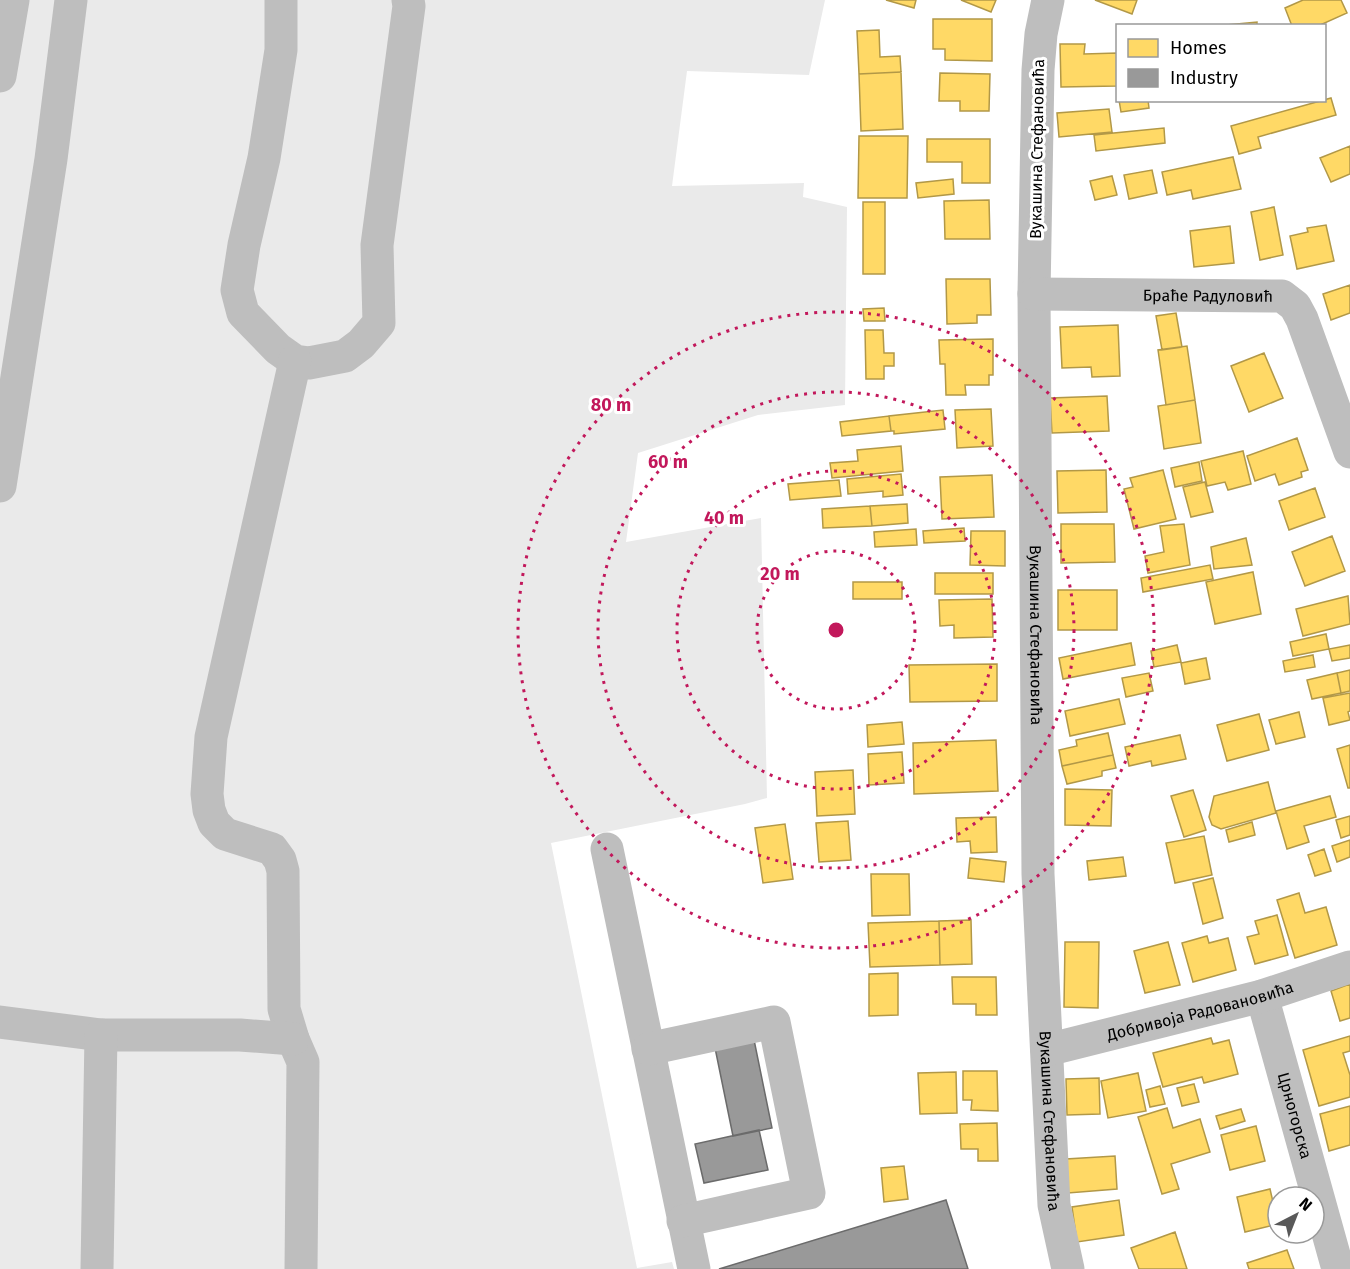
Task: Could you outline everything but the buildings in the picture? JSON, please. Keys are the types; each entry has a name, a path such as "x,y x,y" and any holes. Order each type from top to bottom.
{"street":[{"path":"1,61 13,0"},
{"path":"0,486 51,159 71,0"},
{"path":"281,0 281,50 264,158 244,245 237,290 243,313 278,349 295,361 309,363 345,356 361,344 379,323 377,245 408,0"},
{"name":"Вукашина Стефановића","path":"1048,0 1041,34 1038,70 1034,294 1038,873 1054,1205 1068,1269"},
{"name":"Браће Радуловић","path":"1034,294 1282,296 1295,306 1302,319 1350,452"},
{"path":"295,361 211,737 207,794 214,824 225,834 272,849 280,860 283,871 284,1009 303,1062 301,1269"},
{"path":"607,849 694,1269"},
{"name":"Добривоја Радовановића","path":"1047,1050 1262,996 1350,967"},
{"name":"Црногорска","path":"1262,996 1338,1269"},
{"path":"0,1022 101,1035 240,1035 293,1039"},
{"path":"648,1049 774,1022 809,1193 683,1221"},
{"path":"97,1269 101,1035"}],"shaded area":[{"path":"0,0 825,0 809,75 687,71 672,186 804,183 803,197 847,207 845,405 758,415 638,453 626,542 761,518 767,798 551,843 637,1268 672,1262 674,1269 0,1269"}]}
